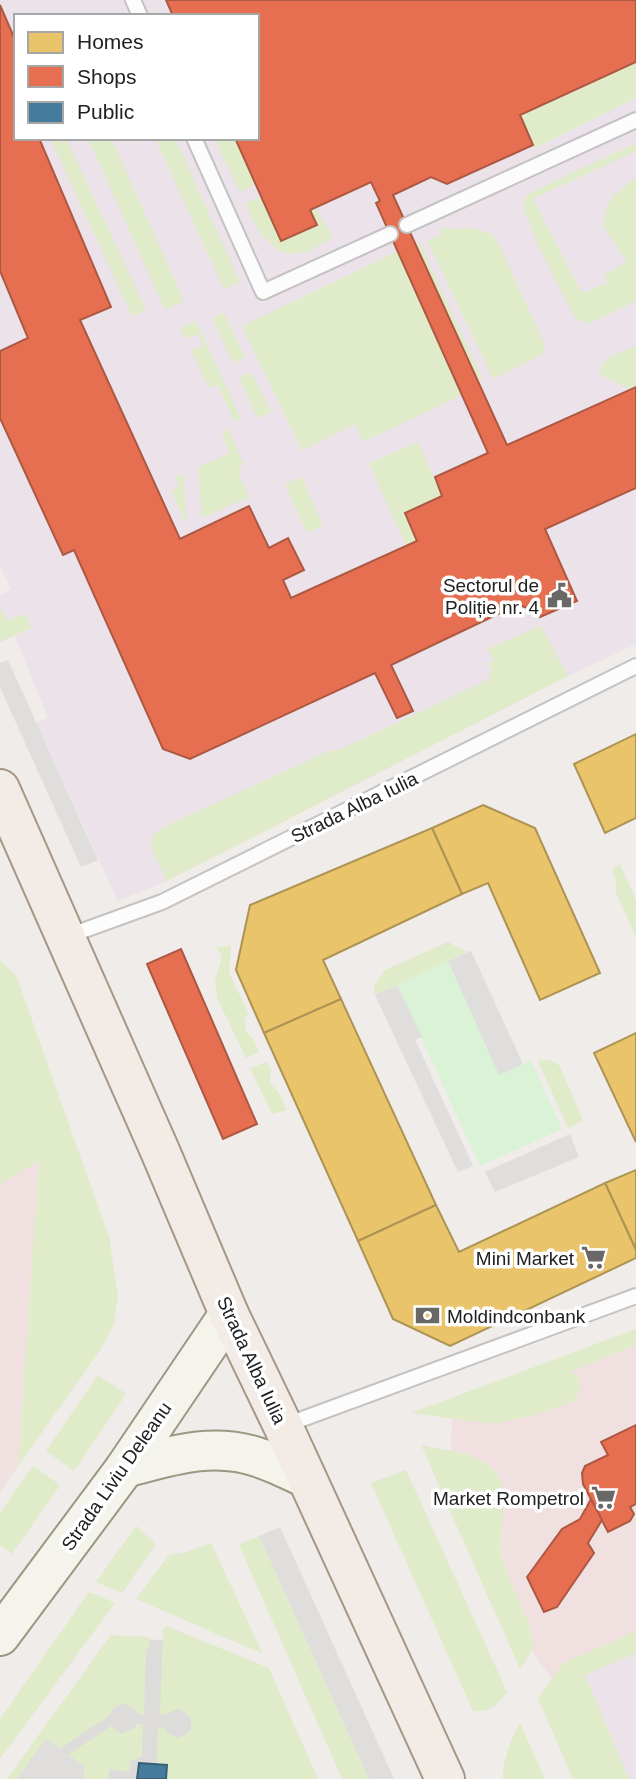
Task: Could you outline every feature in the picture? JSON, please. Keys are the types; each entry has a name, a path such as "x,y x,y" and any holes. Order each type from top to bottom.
{"main road":[{"name":"Strada Alba Iulia","path":"0,789 229,1314 445,1779"},
{"name":"Strada Liviu Deleanu","path":"0,1636 125,1468 229,1314"},
{"path":"125,1468 188,1451 223,1450 259,1457 306,1478"}],"lane":[{"path":"407,225 636,120"},
{"path":"195,140 263,292 390,234"},
{"name":"Strada Alba Iulia","path":"66,936 162,902 636,666"},
{"path":"283,1426 636,1296"}],"shaded area":[{"path":"0,0 636,0 636,644 568,676 167,881 118,901 36,722 48,718 15,636 32,628 7,621 0,607 0,595 11,590 0,565"},
{"path":"8,660 98,860 81,867 0,687 0,663"},
{"path":"471,951 523,1064 499,1075 448,961"},
{"path":"397,985 422,1037 415,1040 473,1166 458,1172 375,995"},
{"path":"570,1134 579,1157 495,1192 485,1172"},
{"path":"39,1160 18,1466 0,1492 0,1184"},
{"path":"636,1345 636,1653 558,1688 532,1651 531,1628 507,1574 501,1552 504,1493 474,1456 451,1452 452,1419"},
{"path":"280,1527 394,1779 369,1779 259,1536"},
{"path":"119,1638 203,1642 273,1779 17,1779"},
{"path":"636,1653 636,1779 629,1779 585,1675"},
{"path":"46,1739 84,1766 84,1779 17,1779"}],"green space":[{"path":"636,62 636,98 535,148 520,115"},
{"path":"51,140 67,140 146,310 132,316"},
{"path":"89,140 112,140 184,301 165,310"},
{"path":"156,140 176,140 240,282 224,289"},
{"path":"215,140 236,140 255,184 240,192"},
{"path":"636,143 636,151 533,199 582,293 607,283 605,274 627,262 603,226 613,197 636,178 636,301 588,324 575,318 537,243 523,207 525,199 530,193"},
{"path":"261,197 281,241 317,225 310,210 315,207 333,238 306,252 289,254 279,251 260,234 245,203"},
{"path":"473,228 492,234 500,246 545,346 542,355 493,379 427,240 441,235 440,229"},
{"path":"420,243 482,378 476,382 414,246"},
{"path":"398,251 462,395 363,442 355,424 302,451 242,326"},
{"path":"224,313 245,357 233,363 212,318"},
{"path":"196,321 241,419 235,422 218,385 209,388 191,350 203,345 198,334 185,339 180,328"},
{"path":"636,346 636,387 631,390 599,374 608,359"},
{"path":"251,372 271,412 257,418 239,378"},
{"path":"228,429 243,463 238,472 249,497 202,518 198,467 230,453 222,432"},
{"path":"418,442 442,496 417,541 406,546 369,463"},
{"path":"183,473 187,525 171,490 179,487 175,477"},
{"path":"302,477 323,526 307,533 285,484"},
{"path":"0,607 7,621 25,614 32,628 0,642"},
{"path":"541,626 568,676 167,881 151,847 153,835 163,827 329,751 341,749 490,679 488,674 492,671 488,663 494,660 487,649"},
{"path":"620,864 636,901 636,937 616,893 612,870"},
{"path":"448,942 467,952 375,995 374,986 385,970"},
{"path":"231,946 229,973 249,1014 244,1019 246,1031 259,1052 246,1058 217,998 215,981 222,956 216,947"},
{"path":"0,961 16,975 109,1237 118,1296 114,1324 101,1349 18,1466 39,1161 0,1184"},
{"path":"448,961 499,1075 531,1060 562,1129 480,1166 397,985"},
{"path":"550,1060 560,1066 583,1121 568,1128 538,1061"},
{"path":"267,1062 271,1070 270,1083 279,1093 287,1110 272,1114 250,1068"},
{"path":"636,1329 636,1345 570,1372 578,1376 581,1389 573,1402 531,1416 494,1424 411,1413"},
{"path":"98,1375 126,1394 74,1471 46,1451"},
{"path":"421,1445 480,1459 495,1471 500,1479 504,1498 501,1549 503,1561 531,1629 533,1641 532,1650 520,1669"},
{"path":"33,1466 60,1485 12,1554 0,1545 0,1513"},
{"path":"406,1470 507,1692 489,1709 473,1711 371,1483"},
{"path":"136,1526 156,1544 122,1593 96,1582"},
{"path":"259,1536 369,1779 342,1779 239,1545"},
{"path":"211,1543 263,1654 136,1599 170,1554 183,1553"},
{"path":"89,1592 115,1603 0,1759 0,1719"},
{"path":"166,1626 269,1668 318,1779 166,1779 157,1764 158,1727 165,1728 165,1731 178,1738 191,1731 191,1717 178,1708 166,1715 160,1713 163,1629"},
{"path":"636,1631 636,1653 585,1675 629,1779 573,1779 538,1699 563,1663"},
{"path":"111,1635 150,1637 146,1651 144,1715 138,1714 135,1709 123,1703 60,1749 46,1739 17,1779 7,1779"},
{"path":"136,1723 143,1725 142,1757 130,1761 129,1772 109,1769 109,1779 84,1779 84,1766 68,1755 111,1726 122,1734 136,1727"},
{"path":"520,1723 545,1779 503,1779 508,1750"}],"building: Homes":[{"path":"636,734 636,818 605,833 574,764"},
{"path":"483,805 535,828 600,973 540,1000 488,883 462,894 432,828"},
{"path":"432,828 462,894 323,960 341,999 264,1033 236,970 250,905"},
{"path":"341,999 436,1205 358,1241 264,1033"},
{"path":"636,1033 636,1142 594,1053"},
{"path":"636,1170 636,1250 605,1183"},
{"path":"605,1183 636,1250 636,1258 450,1346 393,1319 358,1241 436,1205 459,1252"}],"building: Shops":[{"path":"166,0 636,0 636,62 520,115 533,145 447,184 431,177 393,195 507,445 636,387 636,488 545,529 577,601 540,617 522,606 513,607 391,665 413,711 397,718 375,673 190,759 163,749 74,550 63,555 0,418 0,351 28,338 0,271 0,5 14,37 14,140 40,140 111,307 80,320 180,539 249,506 269,548 288,538 304,570 283,580 291,598 417,541 405,513 442,496 435,477 488,453 376,203 380,201 371,182 310,210 317,225 281,241 236,140 259,140 259,14 172,14"},
{"path":"181,949 257,1124 223,1139 147,964"},
{"path":"636,1425 636,1504 630,1507 634,1514 630,1521 608,1532 583,1484 582,1473 585,1466 608,1455 601,1442"},
{"path":"591,1499 602,1520 588,1543 594,1553 557,1607 544,1612 527,1577 562,1529 580,1519"}],"building: Public":[{"path":"139,1763 167,1765 166,1779 137,1779"}],"place":[{"name":"Sectorul de Poliție nr. 4","path":"559,596"},
{"name":"Mini Market","path":"594,1258"},
{"name":"Moldindconbank","path":"427,1316"},
{"name":"Market Rompetrol","path":"604,1498"}]}
